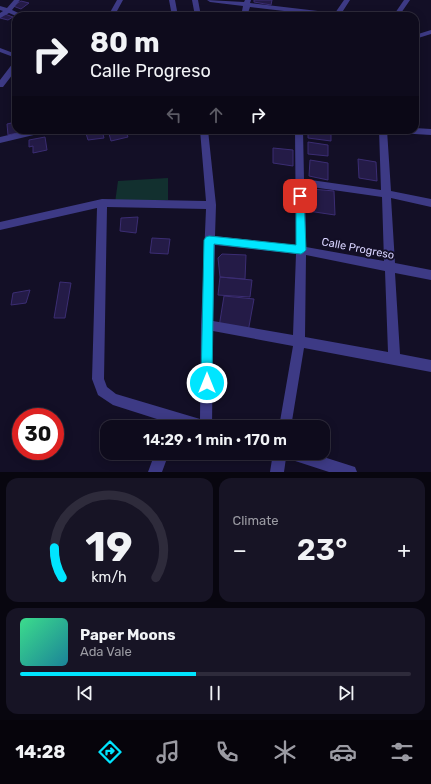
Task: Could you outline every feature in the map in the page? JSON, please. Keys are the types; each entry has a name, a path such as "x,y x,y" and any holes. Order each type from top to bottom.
{"street":[{"path":"0,16 17,0"},
{"path":"114,12 120,0"},
{"path":"172,0 175,12"},
{"path":"195,0 197,12"},
{"path":"210,0 247,2 313,12"},
{"path":"341,12 347,0"},
{"path":"399,12 407,0"},
{"path":"245,12 247,2"},
{"path":"0,8 13,12"},
{"path":"419,30 430,32"},
{"path":"419,36 430,32"},
{"path":"0,50 12,54"},
{"path":"0,85 12,70"},
{"path":"419,131 431,132"},
{"path":"0,140 24,134"},
{"path":"204,134 211,205 207,325 206,420"},
{"path":"286,420 299,342 301,250 299,134"},
{"path":"383,134 394,358"},
{"path":"300,182 386,194 431,203"},
{"path":"0,226 102,203 211,205"},
{"path":"102,203 98,379 102,391 113,399 164,420"},
{"name":"Calle Progreso","path":"209,240 301,250 390,266 431,276"},
{"path":"207,325 394,358 431,366"},
{"path":"155,472 159,460"},
{"path":"277,472 279,460"},
{"path":"312,460 350,472"}],"green space":[{"path":"168,178 168,200 115,203 118,181"}],"building":[{"path":"254,0 272,0 271,5 254,2"},
{"path":"21,1 29,3 21,9 13,6"},
{"path":"5,14 12,17 8,20 0,18"},
{"path":"12,123 13,134 8,135 7,124"},
{"path":"86,134 103,134 104,138 88,140"},
{"path":"109,134 127,134 128,137 111,141"},
{"path":"308,134 331,134 331,141 308,138"},
{"path":"45,137 47,150 33,153 33,146 29,147 29,140"},
{"path":"308,142 328,145 328,156 308,154"},
{"path":"273,148 293,150 293,166 273,163"},
{"path":"358,159 376,162 377,181 359,178"},
{"path":"310,160 328,163 328,180 309,176"},
{"path":"312,189 334,191 335,215 308,211 308,192"},
{"path":"138,217 136,233 120,231 121,218"},
{"path":"152,238 170,239 168,254 150,253"},
{"path":"222,254 246,255 245,279 220,277 218,258"},
{"path":"220,277 252,280 250,297 218,295"},
{"path":"60,282 71,283 65,318 54,318"},
{"path":"30,290 26,303 11,305 13,293"},
{"path":"224,296 254,299 248,332 219,327"}],"route":[{"path":"207,383 209,240 301,250 300,196"}]}
